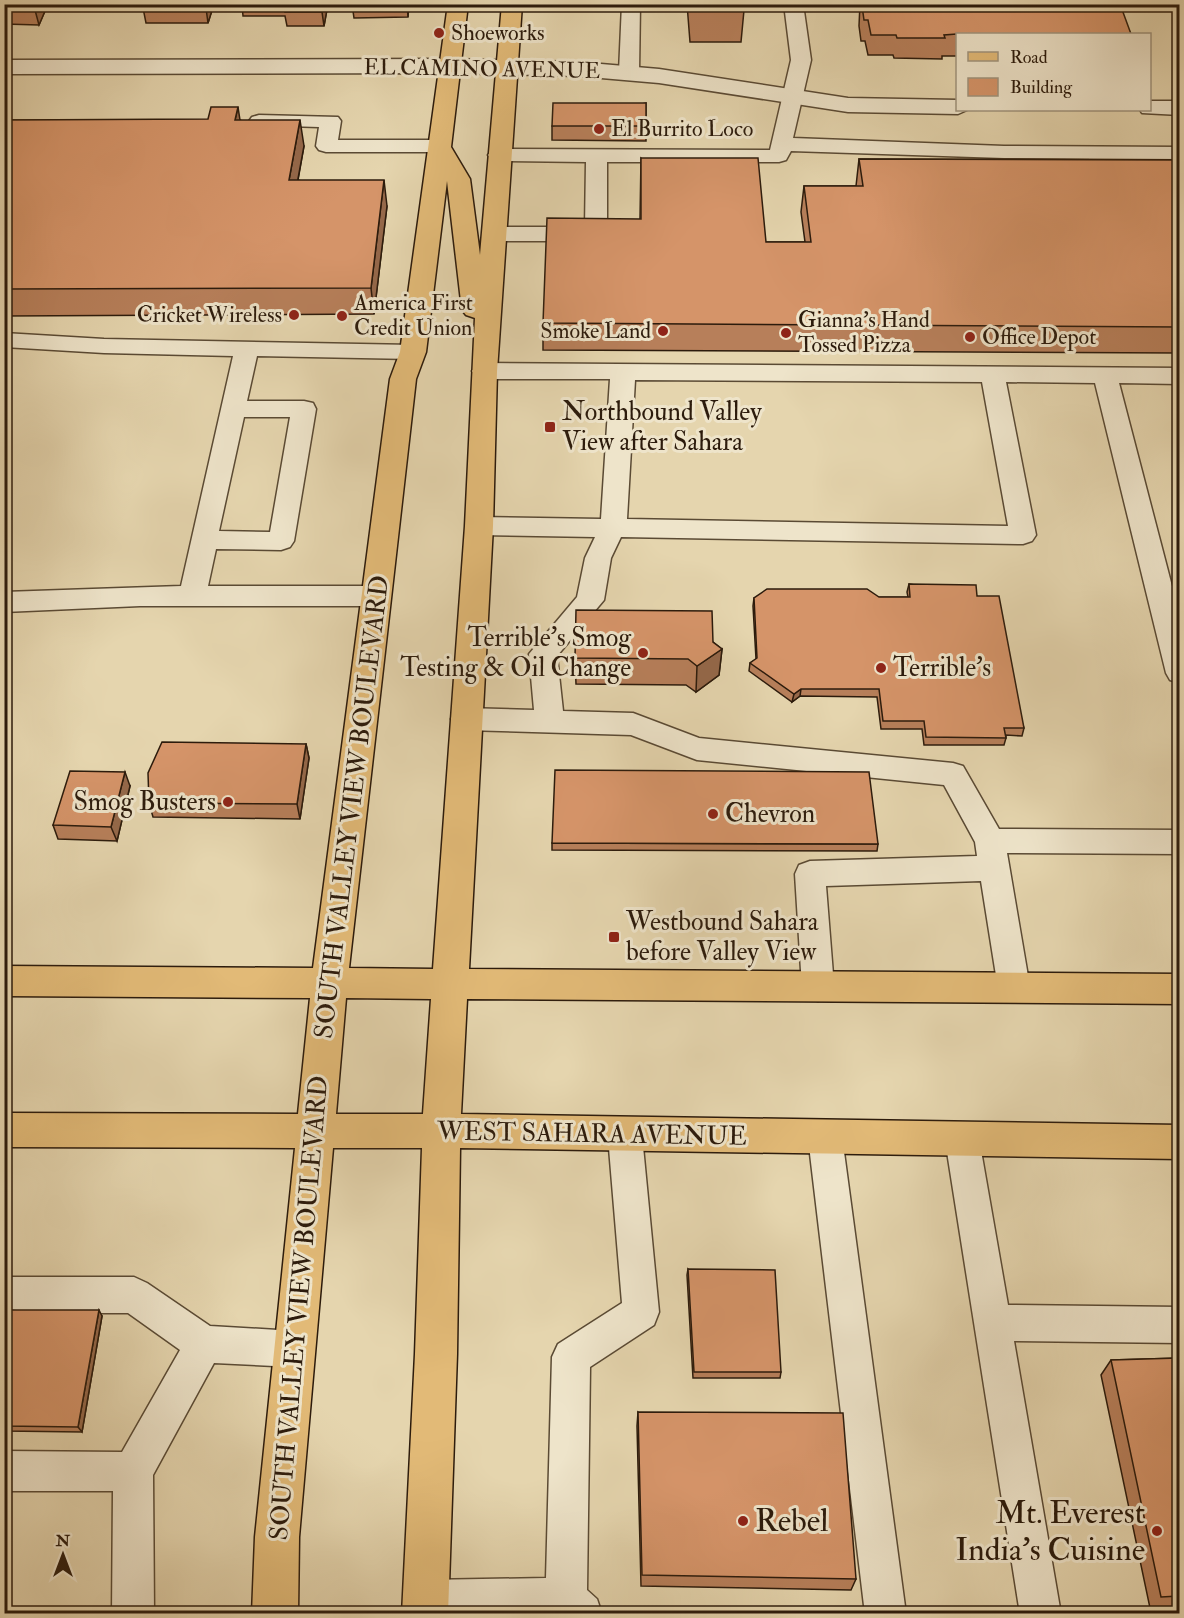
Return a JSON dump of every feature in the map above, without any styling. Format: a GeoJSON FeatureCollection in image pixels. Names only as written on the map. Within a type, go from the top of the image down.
{"type":"FeatureCollection","features":[{"type":"Feature","properties":{"kind":"main road","name":"SOUTH VALLEY VIEW BOULEVARD"},"geometry":{"type":"LineString","coordinates":[[275,1614],[277,1537],[329,984],[403,379],[413,352],[458,4]]}},
{"type":"Feature","properties":{"kind":"main road"},"geometry":{"type":"LineString","coordinates":[[425,1607],[436,1354],[441,1131],[465,719],[479,526],[484,371],[499,155],[513,4]]}},
{"type":"Feature","properties":{"kind":"main road"},"geometry":{"type":"LineString","coordinates":[[438,146],[454,166],[460,184],[460,202],[484,371]]}},
{"type":"Feature","properties":{"kind":"main road"},"geometry":{"type":"LineString","coordinates":[[4,981],[1179,989]]}},
{"type":"Feature","properties":{"kind":"main road","name":"WEST SAHARA AVENUE"},"geometry":{"type":"LineString","coordinates":[[4,1130],[441,1131],[625,1136],[1179,1142]]}},
{"type":"Feature","properties":{"kind":"street","name":"EL CAMINO AVENUE"},"geometry":{"type":"LineString","coordinates":[[4,67],[508,66],[629,72],[848,105],[956,107]]}},
{"type":"Feature","properties":{"kind":"street"},"geometry":{"type":"LineString","coordinates":[[1151,108],[1179,108]]}},
{"type":"Feature","properties":{"kind":"lane"},"geometry":{"type":"LineString","coordinates":[[629,72],[631,4]]}},
{"type":"Feature","properties":{"kind":"lane"},"geometry":{"type":"LineString","coordinates":[[499,155],[779,156],[801,60],[793,4]]}},
{"type":"Feature","properties":{"kind":"lane"},"geometry":{"type":"LineString","coordinates":[[238,121],[332,121],[326,146],[438,146]]}},
{"type":"Feature","properties":{"kind":"lane"},"geometry":{"type":"LineString","coordinates":[[782,144],[1004,152],[1179,153]]}},
{"type":"Feature","properties":{"kind":"lane"},"geometry":{"type":"LineString","coordinates":[[494,234],[596,234],[597,156]]}},
{"type":"Feature","properties":{"kind":"lane"},"geometry":{"type":"LineString","coordinates":[[4,340],[104,346],[413,352]]}},
{"type":"Feature","properties":{"kind":"lane"},"geometry":{"type":"LineString","coordinates":[[192,596],[247,348]]}},
{"type":"Feature","properties":{"kind":"lane"},"geometry":{"type":"LineString","coordinates":[[484,371],[1179,376]]}},
{"type":"Feature","properties":{"kind":"lane"},"geometry":{"type":"LineString","coordinates":[[550,722],[543,654],[590,600],[598,558],[613,528],[623,372]]}},
{"type":"Feature","properties":{"kind":"lane"},"geometry":{"type":"LineString","coordinates":[[479,526],[1023,535],[993,375]]}},
{"type":"Feature","properties":{"kind":"lane"},"geometry":{"type":"LineString","coordinates":[[1105,376],[1179,673]]}},
{"type":"Feature","properties":{"kind":"lane"},"geometry":{"type":"LineString","coordinates":[[204,540],[281,541],[304,409],[233,409]]}},
{"type":"Feature","properties":{"kind":"lane"},"geometry":{"type":"LineString","coordinates":[[4,602],[140,596],[376,596]]}},
{"type":"Feature","properties":{"kind":"lane"},"geometry":{"type":"LineString","coordinates":[[465,719],[633,724],[697,749],[953,774],[992,854],[1014,988]]}},
{"type":"Feature","properties":{"kind":"lane"},"geometry":{"type":"LineString","coordinates":[[818,987],[810,874],[992,854],[1179,842]]}},
{"type":"Feature","properties":{"kind":"lane"},"geometry":{"type":"LineString","coordinates":[[425,1607],[574,1606],[571,1357],[641,1312],[625,1136]]}},
{"type":"Feature","properties":{"kind":"lane"},"geometry":{"type":"LineString","coordinates":[[825,1137],[886,1614]]}},
{"type":"Feature","properties":{"kind":"lane"},"geometry":{"type":"LineString","coordinates":[[962,1139],[1041,1614]]}},
{"type":"Feature","properties":{"kind":"lane"},"geometry":{"type":"LineString","coordinates":[[4,1295],[134,1295],[204,1344],[294,1349]]}},
{"type":"Feature","properties":{"kind":"lane"},"geometry":{"type":"LineString","coordinates":[[993,1323],[1179,1324]]}},
{"type":"Feature","properties":{"kind":"lane"},"geometry":{"type":"LineString","coordinates":[[134,1614],[133,1472],[204,1344]]}},
{"type":"Feature","properties":{"kind":"lane"},"geometry":{"type":"LineString","coordinates":[[4,1471],[133,1472]]}},
{"type":"Feature","properties":{"kind":"building"},"geometry":{"type":"Polygon","coordinates":[[[4,4],[38,4],[35,10],[4,10],[4,4]]]}},
{"type":"Feature","properties":{"kind":"building"},"geometry":{"type":"Polygon","coordinates":[[[144,4],[207,4],[206,8],[143,8],[144,4]]]}},
{"type":"Feature","properties":{"kind":"building"},"geometry":{"type":"Polygon","coordinates":[[[286,4],[323,4],[322,12],[285,12],[286,4]]]}},
{"type":"Feature","properties":{"kind":"building"},"geometry":{"type":"Polygon","coordinates":[[[691,4],[743,4],[744,10],[692,10],[691,4]]]}},
{"type":"Feature","properties":{"kind":"building"},"geometry":{"type":"Polygon","coordinates":[[[864,4],[1120,4],[1131,33],[956,33],[944,35],[945,38],[897,38],[896,35],[871,35],[868,20],[864,20],[862,6],[865,6],[864,4]]]}},
{"type":"Feature","properties":{"kind":"building"},"geometry":{"type":"Polygon","coordinates":[[[553,103],[646,103],[646,126],[552,126],[553,103]]]}},
{"type":"Feature","properties":{"kind":"building"},"geometry":{"type":"Polygon","coordinates":[[[211,107],[238,107],[235,120],[300,120],[289,180],[384,180],[371,288],[4,289],[4,120],[208,119],[211,107]]]}},
{"type":"Feature","properties":{"kind":"building"},"geometry":{"type":"Polygon","coordinates":[[[641,158],[758,158],[766,242],[811,242],[804,186],[863,186],[859,159],[1179,160],[1179,327],[543,323],[547,218],[641,219],[641,158]]]}},
{"type":"Feature","properties":{"kind":"building","name":"Terrible's"},"geometry":{"type":"Polygon","coordinates":[[[909,584],[976,585],[977,596],[999,596],[1024,728],[1004,728],[1006,738],[926,737],[924,721],[883,721],[879,689],[801,689],[794,694],[750,663],[757,658],[754,598],[767,589],[867,589],[879,597],[910,597],[909,584]]]}},
{"type":"Feature","properties":{"kind":"building"},"geometry":{"type":"Polygon","coordinates":[[[576,610],[712,611],[713,642],[722,649],[697,666],[688,659],[575,658],[576,610]]]}},
{"type":"Feature","properties":{"kind":"building","name":"Smog Busters"},"geometry":{"type":"Polygon","coordinates":[[[162,742],[306,744],[297,804],[149,803],[148,773],[162,742]]]}},
{"type":"Feature","properties":{"kind":"building"},"geometry":{"type":"Polygon","coordinates":[[[555,770],[869,772],[878,844],[552,843],[555,770]]]}},
{"type":"Feature","properties":{"kind":"building"},"geometry":{"type":"Polygon","coordinates":[[[70,771],[125,772],[111,827],[53,825],[70,771]]]}},
{"type":"Feature","properties":{"kind":"building"},"geometry":{"type":"Polygon","coordinates":[[[688,1269],[775,1270],[781,1372],[694,1372],[688,1269]]]}},
{"type":"Feature","properties":{"kind":"building"},"geometry":{"type":"Polygon","coordinates":[[[4,1310],[99,1310],[78,1427],[4,1426],[4,1310]]]}},
{"type":"Feature","properties":{"kind":"building","name":"Mt. Everest India's Cuisine"},"geometry":{"type":"Polygon","coordinates":[[[1179,1358],[1179,1596],[1161,1597],[1111,1360],[1179,1358]]]}},
{"type":"Feature","properties":{"kind":"building","name":"Rebel"},"geometry":{"type":"Polygon","coordinates":[[[638,1412],[843,1413],[856,1579],[642,1575],[638,1412]]]}},
{"type":"Feature","properties":{"kind":"place","name":"Shoeworks"},"geometry":{"type":"Point","coordinates":[439,33]}},
{"type":"Feature","properties":{"kind":"place","name":"El Burrito Loco"},"geometry":{"type":"Point","coordinates":[599,129]}},
{"type":"Feature","properties":{"kind":"place","name":"Cricket Wireless"},"geometry":{"type":"Point","coordinates":[294,315]}},
{"type":"Feature","properties":{"kind":"place","name":"America First Credit Union"},"geometry":{"type":"Point","coordinates":[342,316]}},
{"type":"Feature","properties":{"kind":"place","name":"Smoke Land"},"geometry":{"type":"Point","coordinates":[663,331]}},
{"type":"Feature","properties":{"kind":"place","name":"Gianna's Hand Tossed Pizza"},"geometry":{"type":"Point","coordinates":[786,333]}},
{"type":"Feature","properties":{"kind":"place","name":"Office Depot"},"geometry":{"type":"Point","coordinates":[970,337]}},
{"type":"Feature","properties":{"kind":"place","name":"Northbound Valley View after Sahara"},"geometry":{"type":"Point","coordinates":[550,427]}},
{"type":"Feature","properties":{"kind":"place","name":"Terrible's Smog Testing & Oil Change"},"geometry":{"type":"Point","coordinates":[643,653]}},
{"type":"Feature","properties":{"kind":"place","name":"Terrible's"},"geometry":{"type":"Point","coordinates":[881,668]}},
{"type":"Feature","properties":{"kind":"place","name":"Smog Busters"},"geometry":{"type":"Point","coordinates":[228,802]}},
{"type":"Feature","properties":{"kind":"place","name":"Chevron"},"geometry":{"type":"Point","coordinates":[713,814]}},
{"type":"Feature","properties":{"kind":"place","name":"Westbound Sahara before Valley View"},"geometry":{"type":"Point","coordinates":[614,937]}},
{"type":"Feature","properties":{"kind":"place","name":"Rebel"},"geometry":{"type":"Point","coordinates":[743,1521]}},
{"type":"Feature","properties":{"kind":"place","name":"Mt. Everest India's Cuisine"},"geometry":{"type":"Point","coordinates":[1157,1531]}}]}
